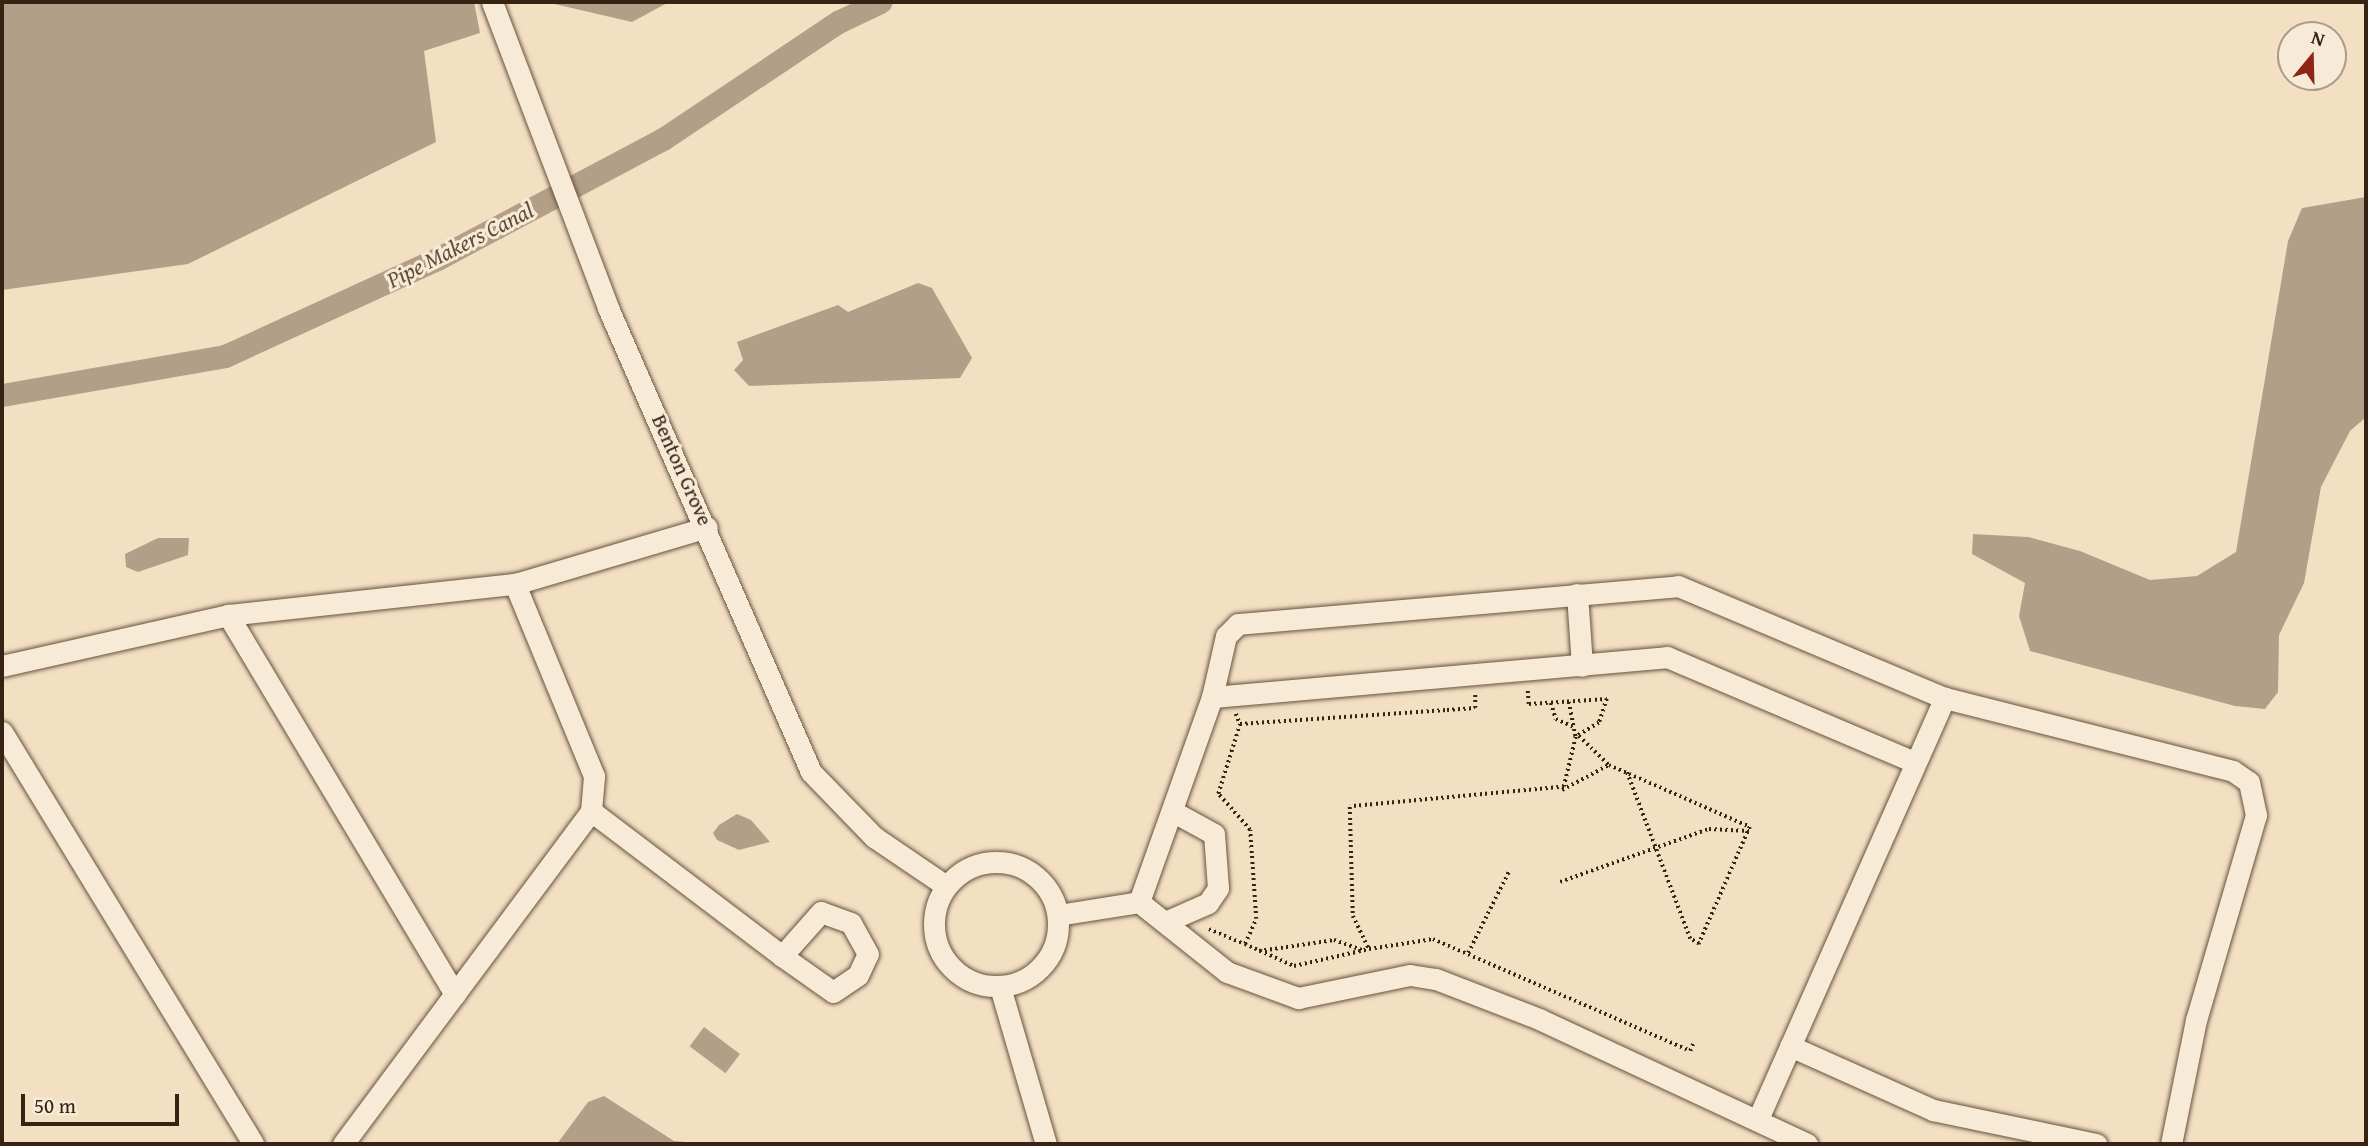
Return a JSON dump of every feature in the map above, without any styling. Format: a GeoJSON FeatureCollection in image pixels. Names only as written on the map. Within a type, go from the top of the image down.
{"type":"FeatureCollection","features":[{"type":"Feature","properties":{"kind":"street","name":"Benton Grove"},"geometry":{"type":"LineString","coordinates":[[492,2],[498,31],[585,251],[811,772],[874,837],[946,886]]}},
{"type":"Feature","properties":{"kind":"street"},"geometry":{"type":"LineString","coordinates":[[2,666],[228,615],[515,584],[707,527]]}},
{"type":"Feature","properties":{"kind":"street"},"geometry":{"type":"LineString","coordinates":[[343,1144],[591,811],[594,776],[515,584]]}},
{"type":"Feature","properties":{"kind":"street"},"geometry":{"type":"LineString","coordinates":[[1139,902],[1172,811],[1219,696],[1226,636],[1238,624],[1678,586],[1945,698],[2234,771],[2249,782],[2256,815],[2196,1020],[2171,1144]]}},
{"type":"Feature","properties":{"kind":"street"},"geometry":{"type":"LineString","coordinates":[[1577,594],[1582,666]]}},
{"type":"Feature","properties":{"kind":"street"},"geometry":{"type":"LineString","coordinates":[[228,615],[455,994]]}},
{"type":"Feature","properties":{"kind":"street"},"geometry":{"type":"LineString","coordinates":[[1219,696],[1667,657],[1914,762]]}},
{"type":"Feature","properties":{"kind":"street"},"geometry":{"type":"LineString","coordinates":[[1758,1119],[1914,762],[1945,698]]}},
{"type":"Feature","properties":{"kind":"street"},"geometry":{"type":"LineString","coordinates":[[2,732],[253,1144]]}},
{"type":"Feature","properties":{"kind":"street"},"geometry":{"type":"LineString","coordinates":[[591,811],[782,956]]}},
{"type":"Feature","properties":{"kind":"street"},"geometry":{"type":"LineString","coordinates":[[1165,922],[1208,903],[1218,888],[1214,834],[1197,819],[1172,811]]}},
{"type":"Feature","properties":{"kind":"street"},"geometry":{"type":"LineString","coordinates":[[981,864],[1021,867],[1051,895],[1058,915],[1058,936],[1038,971],[1000,987],[961,977],[946,962],[933,924],[946,886],[981,864]]}},
{"type":"Feature","properties":{"kind":"street"},"geometry":{"type":"LineString","coordinates":[[1058,915],[1139,902],[1227,972],[1298,998],[1410,975],[1436,979],[1758,1119],[1807,1144]]}},
{"type":"Feature","properties":{"kind":"street"},"geometry":{"type":"LineString","coordinates":[[1000,987],[1046,1144]]}},
{"type":"Feature","properties":{"kind":"street"},"geometry":{"type":"LineString","coordinates":[[1790,1046],[1933,1110],[2096,1144]]}},
{"type":"Feature","properties":{"kind":"path"},"geometry":{"type":"LineString","coordinates":[[1527,671],[1529,704],[1608,699],[1599,723],[1578,737],[1560,790]]}},
{"type":"Feature","properties":{"kind":"path"},"geometry":{"type":"LineString","coordinates":[[1219,696],[1240,724],[1475,708],[1475,675]]}},
{"type":"Feature","properties":{"kind":"path"},"geometry":{"type":"LineString","coordinates":[[1569,702],[1578,737],[1609,765],[1749,831]]}},
{"type":"Feature","properties":{"kind":"path"},"geometry":{"type":"LineString","coordinates":[[1551,703],[1556,719],[1574,727]]}},
{"type":"Feature","properties":{"kind":"path"},"geometry":{"type":"LineString","coordinates":[[1368,948],[1353,916],[1350,807],[1560,790],[1609,765]]}},
{"type":"Feature","properties":{"kind":"path"},"geometry":{"type":"LineString","coordinates":[[1627,773],[1690,939],[1699,944],[1749,831]]}},
{"type":"Feature","properties":{"kind":"path"},"geometry":{"type":"LineString","coordinates":[[1560,882],[1656,851],[1709,829],[1749,831]]}},
{"type":"Feature","properties":{"kind":"path"},"geometry":{"type":"LineString","coordinates":[[1468,953],[1509,872]]}},
{"type":"Feature","properties":{"kind":"path"},"geometry":{"type":"LineString","coordinates":[[1245,944],[1301,966],[1420,937],[1468,953],[1690,1051],[1693,1044]]}},
{"type":"Feature","properties":{"kind":"path"},"geometry":{"type":"LineString","coordinates":[[1259,951],[1334,940],[1363,950]]}},
{"type":"Feature","properties":{"kind":"shaded area"},"geometry":{"type":"Polygon","coordinates":[[[2,2],[474,2],[480,33],[424,51],[436,142],[188,264],[2,290],[2,2]]]}},
{"type":"Feature","properties":{"kind":"shaded area"},"geometry":{"type":"Polygon","coordinates":[[[546,2],[669,2],[632,22],[546,2]]]}},
{"type":"Feature","properties":{"kind":"shaded area"},"geometry":{"type":"Polygon","coordinates":[[[2366,197],[2366,417],[2350,431],[2321,487],[2304,583],[2279,635],[2278,692],[2265,709],[2235,706],[2030,651],[2019,616],[2025,583],[1972,554],[1973,534],[2028,537],[2080,551],[2150,580],[2197,576],[2236,552],[2288,241],[2302,208],[2366,197]]]}},
{"type":"Feature","properties":{"kind":"shaded area"},"geometry":{"type":"Polygon","coordinates":[[[918,283],[932,288],[972,358],[960,378],[749,386],[734,370],[743,360],[737,342],[838,305],[848,312],[918,283]]]}},
{"type":"Feature","properties":{"kind":"shaded area"},"geometry":{"type":"Polygon","coordinates":[[[158,538],[189,538],[188,555],[138,572],[126,567],[125,554],[158,538]]]}},
{"type":"Feature","properties":{"kind":"shaded area"},"geometry":{"type":"Polygon","coordinates":[[[737,814],[751,820],[770,842],[739,850],[717,840],[713,833],[719,825],[737,814]]]}},
{"type":"Feature","properties":{"kind":"shaded area"},"geometry":{"type":"Polygon","coordinates":[[[704,1027],[740,1054],[725,1073],[690,1046],[704,1027]]]}},
{"type":"Feature","properties":{"kind":"shaded area"},"geometry":{"type":"Polygon","coordinates":[[[604,1096],[674,1141],[711,1144],[557,1144],[588,1102],[604,1096]]]}},
{"type":"Feature","properties":{"kind":"waterway","name":"Pipe Makers Canal"},"geometry":{"type":"LineString","coordinates":[[2,395],[225,356],[437,259],[663,139],[838,22],[880,2]]}}]}
